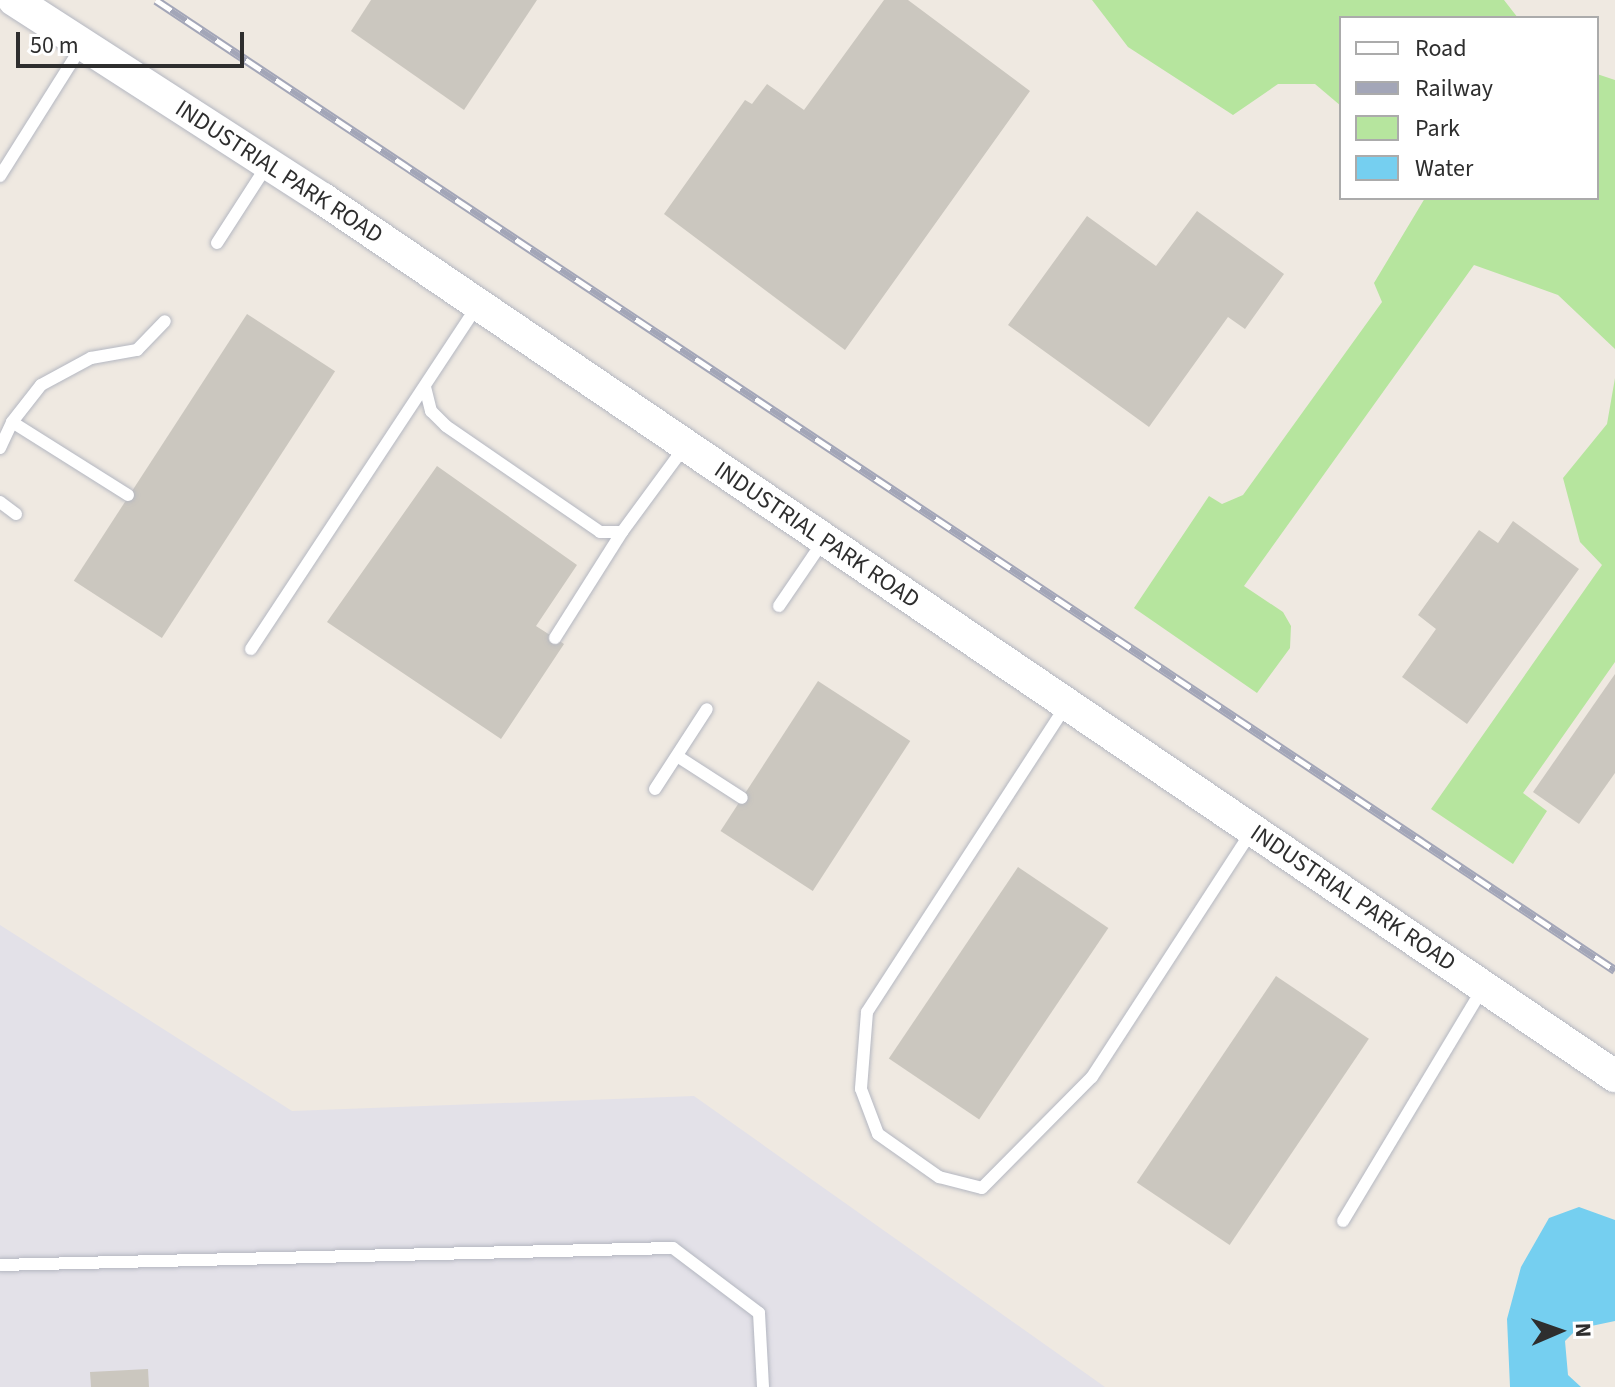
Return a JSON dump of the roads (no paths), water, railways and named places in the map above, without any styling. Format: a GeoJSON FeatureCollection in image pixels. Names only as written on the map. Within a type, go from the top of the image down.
{"type":"FeatureCollection","features":[{"type":"Feature","properties":{"kind":"street","name":"INDUSTRIAL PARK ROAD"},"geometry":{"type":"LineString","coordinates":[[14,0],[268,164],[478,305],[1615,1076]]}},
{"type":"Feature","properties":{"kind":"lane"},"geometry":{"type":"LineString","coordinates":[[0,176],[83,44]]}},
{"type":"Feature","properties":{"kind":"lane"},"geometry":{"type":"LineString","coordinates":[[217,243],[268,164]]}},
{"type":"Feature","properties":{"kind":"lane"},"geometry":{"type":"LineString","coordinates":[[251,649],[478,305]]}},
{"type":"Feature","properties":{"kind":"lane"},"geometry":{"type":"LineString","coordinates":[[0,448],[12,422],[41,385],[91,358],[137,350],[165,321]]}},
{"type":"Feature","properties":{"kind":"lane"},"geometry":{"type":"LineString","coordinates":[[425,387],[431,411],[446,426],[574,518],[600,532],[622,532]]}},
{"type":"Feature","properties":{"kind":"lane"},"geometry":{"type":"LineString","coordinates":[[12,422],[128,495]]}},
{"type":"Feature","properties":{"kind":"lane"},"geometry":{"type":"LineString","coordinates":[[555,638],[622,532],[686,445]]}},
{"type":"Feature","properties":{"kind":"lane"},"geometry":{"type":"LineString","coordinates":[[0,502],[16,514]]}},
{"type":"Feature","properties":{"kind":"lane"},"geometry":{"type":"LineString","coordinates":[[779,606],[824,540]]}},
{"type":"Feature","properties":{"kind":"lane"},"geometry":{"type":"LineString","coordinates":[[1067,704],[867,1012],[861,1089],[878,1134],[939,1177],[982,1188],[1092,1077],[1253,830]]}},
{"type":"Feature","properties":{"kind":"lane"},"geometry":{"type":"LineString","coordinates":[[655,789],[707,709]]}},
{"type":"Feature","properties":{"kind":"lane"},"geometry":{"type":"LineString","coordinates":[[677,756],[742,798]]}},
{"type":"Feature","properties":{"kind":"lane"},"geometry":{"type":"LineString","coordinates":[[1343,1221],[1484,987]]}},
{"type":"Feature","properties":{"kind":"lane"},"geometry":{"type":"LineString","coordinates":[[0,1265],[673,1248],[759,1313],[763,1387]]}},
{"type":"Feature","properties":{"kind":"water"},"geometry":{"type":"Polygon","coordinates":[[[1579,1207],[1615,1220],[1615,1321],[1577,1329],[1565,1341],[1568,1375],[1581,1387],[1510,1387],[1507,1319],[1521,1267],[1549,1218],[1579,1207]]]}},
{"type":"Feature","properties":{"kind":"railway"},"geometry":{"type":"LineString","coordinates":[[156,0],[1615,970]]}}]}
